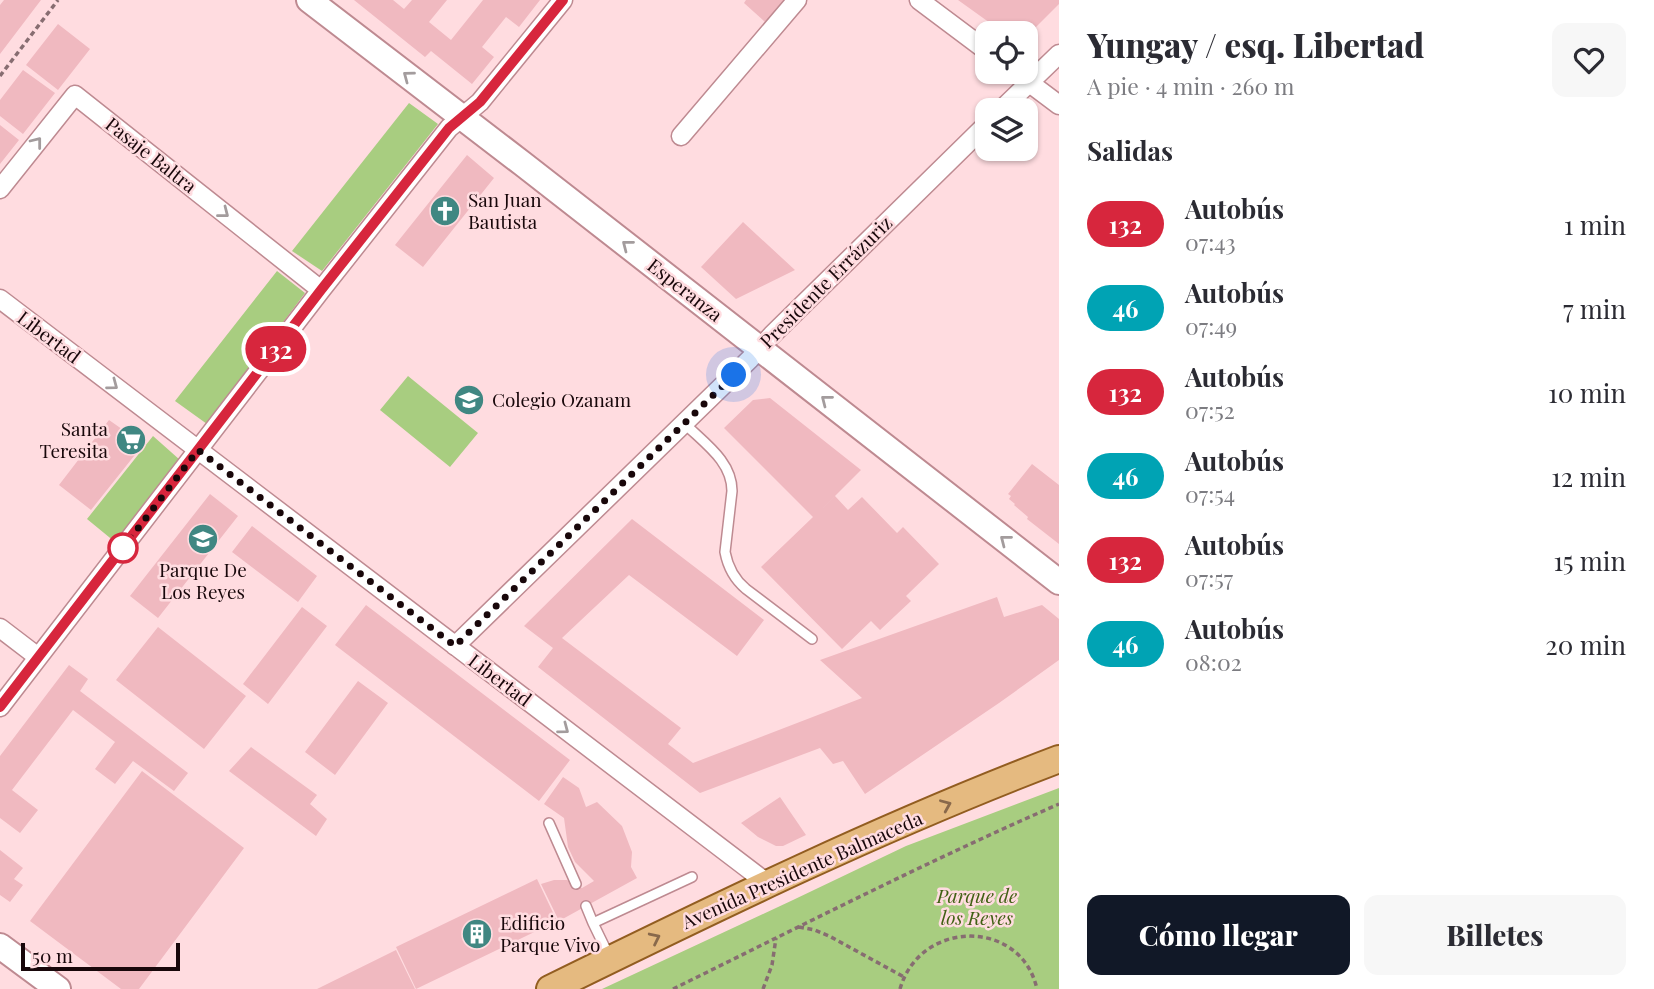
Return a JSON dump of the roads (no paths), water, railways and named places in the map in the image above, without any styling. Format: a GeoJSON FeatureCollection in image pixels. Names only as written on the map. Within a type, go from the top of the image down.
{"type":"FeatureCollection","features":[{"type":"Feature","properties":{"kind":"main road","name":"Esperanza"},"geometry":{"type":"LineString","coordinates":[[309,0],[1059,582]]}},
{"type":"Feature","properties":{"kind":"main road","name":"Avenida Presidente Balmaceda"},"geometry":{"type":"LineString","coordinates":[[550,989],[767,883],[1059,759]]}},
{"type":"Feature","properties":{"kind":"main road"},"geometry":{"type":"LineString","coordinates":[[0,946],[58,989]]}},
{"type":"Feature","properties":{"kind":"street"},"geometry":{"type":"LineString","coordinates":[[0,707],[449,128],[480,102],[563,0]]}},
{"type":"Feature","properties":{"kind":"street"},"geometry":{"type":"LineString","coordinates":[[681,136],[797,0]]}},
{"type":"Feature","properties":{"kind":"street"},"geometry":{"type":"LineString","coordinates":[[919,0],[975,42]]}},
{"type":"Feature","properties":{"kind":"street"},"geometry":{"type":"LineString","coordinates":[[1038,67],[1059,54]]}},
{"type":"Feature","properties":{"kind":"street"},"geometry":{"type":"LineString","coordinates":[[1031,84],[1059,106]]}},
{"type":"Feature","properties":{"kind":"street","name":"Pasaje Baltra"},"geometry":{"type":"LineString","coordinates":[[0,189],[75,95],[321,290]]}},
{"type":"Feature","properties":{"kind":"street","name":"Presidente Errázuriz"},"geometry":{"type":"LineString","coordinates":[[455,646],[975,136]]}},
{"type":"Feature","properties":{"kind":"street","name":"Libertad"},"geometry":{"type":"LineString","coordinates":[[0,299],[767,883]]}},
{"type":"Feature","properties":{"kind":"street"},"geometry":{"type":"LineString","coordinates":[[0,628],[38,657]]}},
{"type":"Feature","properties":{"kind":"lane"},"geometry":{"type":"LineString","coordinates":[[684,423],[723,461],[732,481],[725,552],[731,573],[746,589],[812,639]]}},
{"type":"Feature","properties":{"kind":"lane"},"geometry":{"type":"LineString","coordinates":[[549,823],[576,884]]}},
{"type":"Feature","properties":{"kind":"lane"},"geometry":{"type":"LineString","coordinates":[[593,923],[692,877]]}},
{"type":"Feature","properties":{"kind":"lane"},"geometry":{"type":"LineString","coordinates":[[586,906],[610,959]]}},
{"type":"Feature","properties":{"kind":"place","name":"San Juan Bautista"},"geometry":{"type":"Point","coordinates":[445,211]}},
{"type":"Feature","properties":{"kind":"place","name":"Colegio Ozanam"},"geometry":{"type":"Point","coordinates":[469,400]}},
{"type":"Feature","properties":{"kind":"place","name":"Santa Teresita"},"geometry":{"type":"Point","coordinates":[131,440]}},
{"type":"Feature","properties":{"kind":"place","name":"Parque De Los Reyes"},"geometry":{"type":"Point","coordinates":[203,539]}},
{"type":"Feature","properties":{"kind":"place","name":"Edificio Parque Vivo"},"geometry":{"type":"Point","coordinates":[477,934]}},
{"type":"Feature","properties":{"kind":"park label","name":"Parque de los Reyes"},"geometry":{"type":"Point","coordinates":[977,907]}}]}
